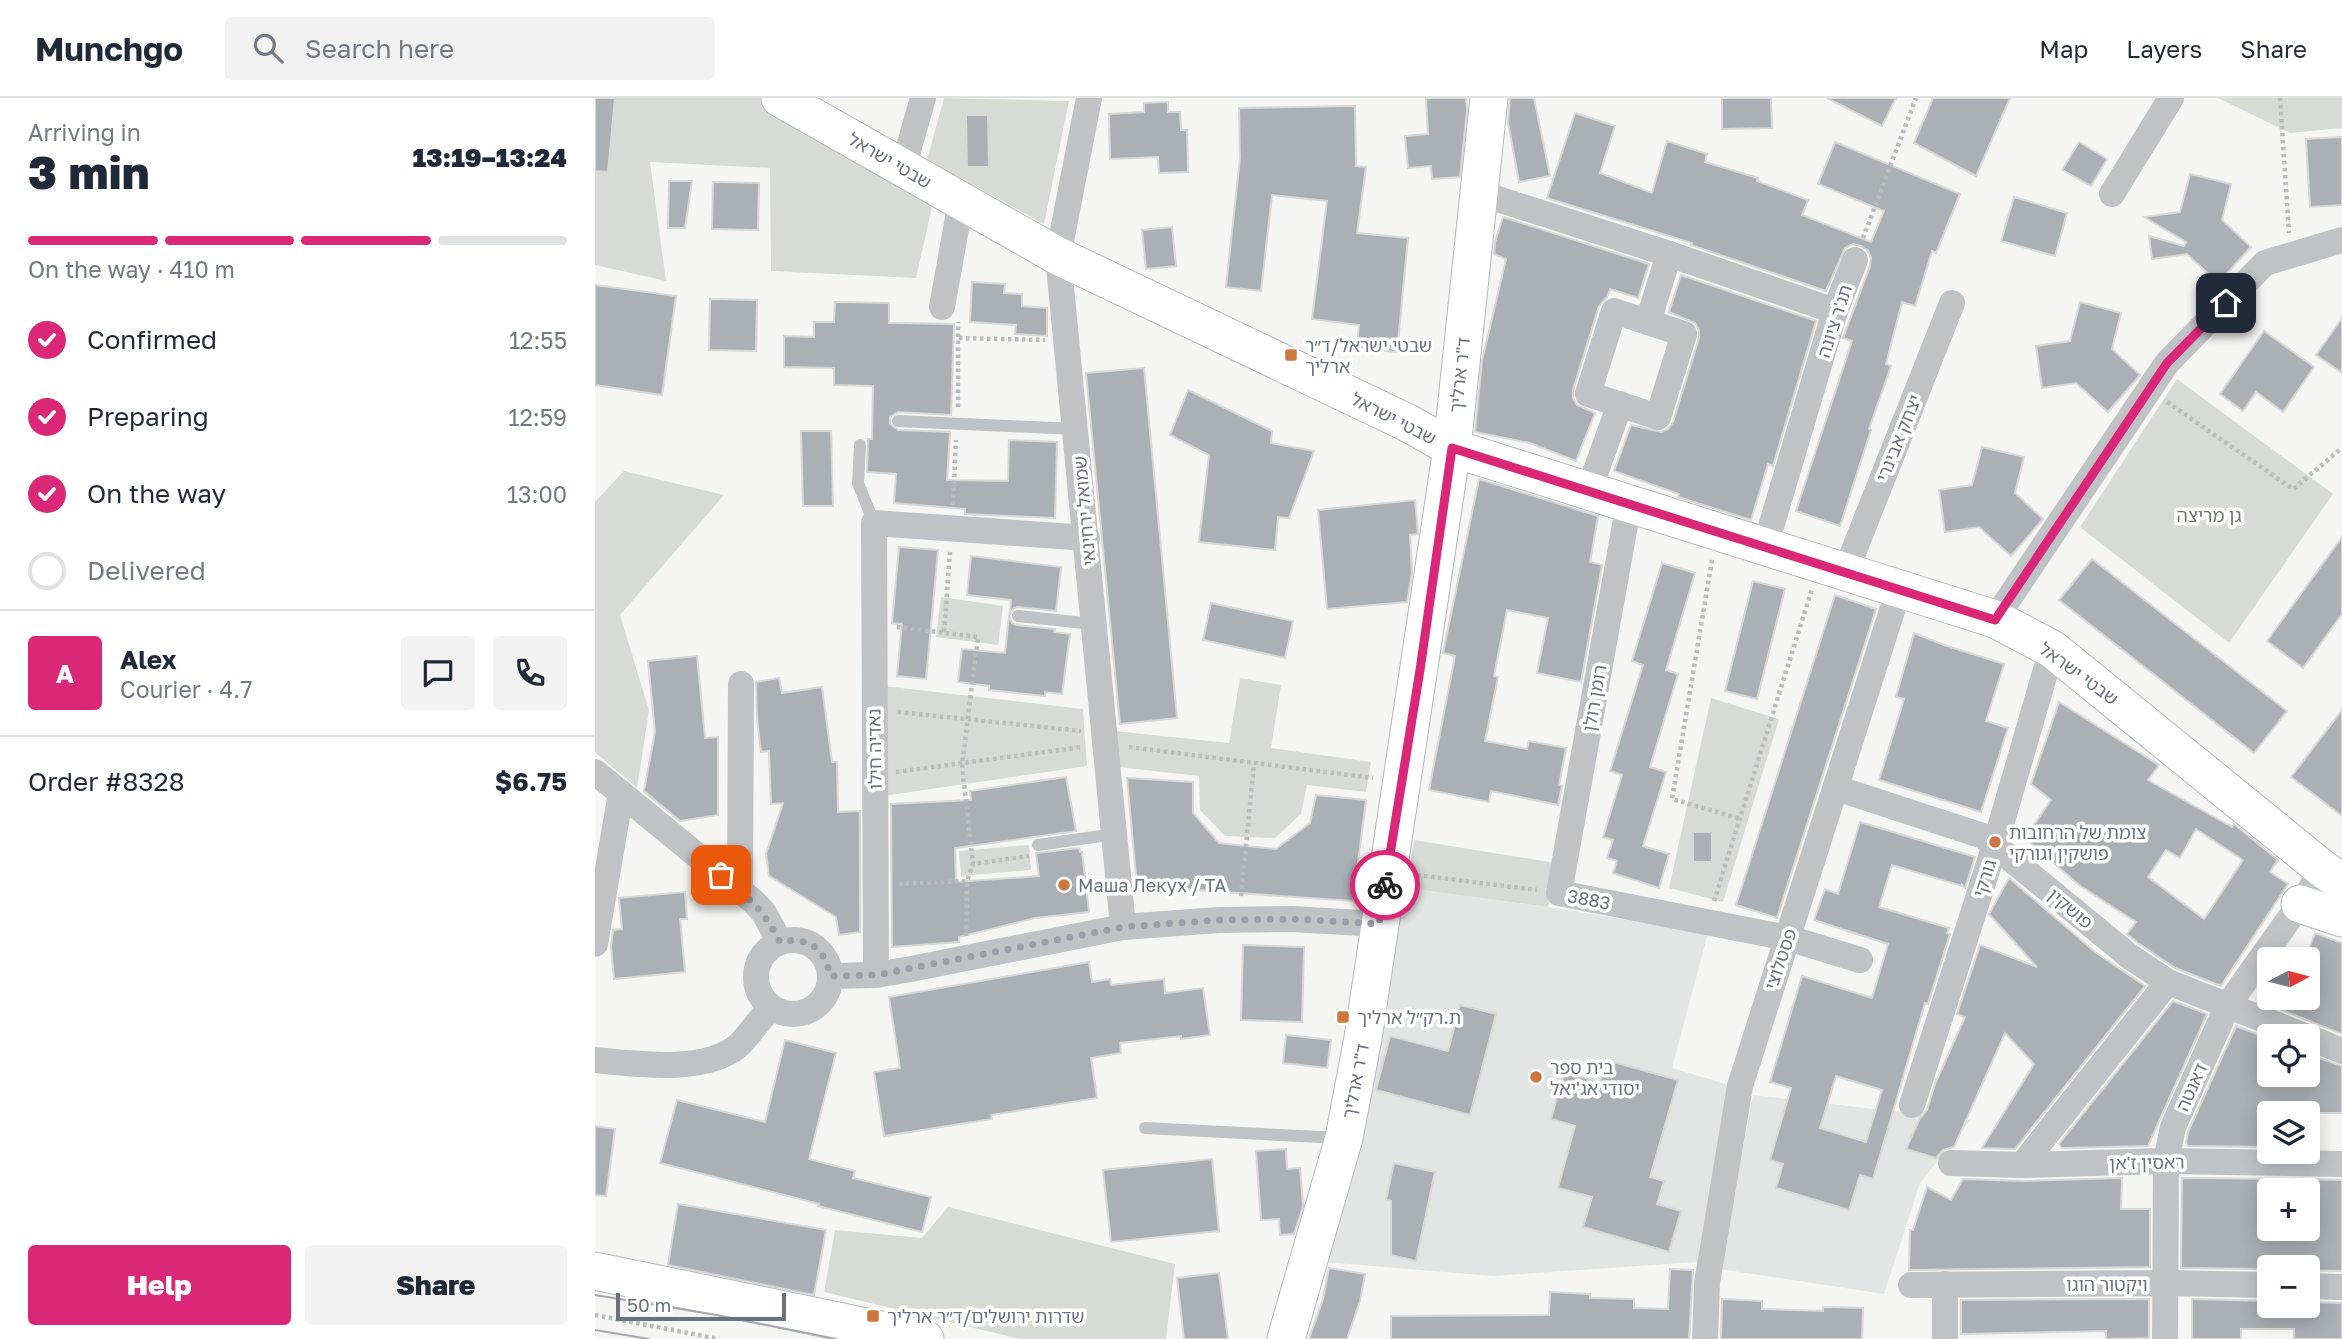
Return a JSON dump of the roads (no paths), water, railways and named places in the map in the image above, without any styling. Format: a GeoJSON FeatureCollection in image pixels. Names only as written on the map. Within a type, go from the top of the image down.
{"type":"FeatureCollection","features":[{"type":"Feature","properties":{"kind":"street","name":"שבטי ישראל"},"geometry":{"type":"LineString","coordinates":[[780,98],[1058,256],[1408,423],[1452,448],[1995,620],[2052,649],[2333,876]]}},
{"type":"Feature","properties":{"kind":"street"},"geometry":{"type":"LineString","coordinates":[[903,168],[923,98]]}},
{"type":"Feature","properties":{"kind":"street","name":"שמואל ירחינאי"},"geometry":{"type":"LineString","coordinates":[[1089,98],[1058,256],[1123,927]]}},
{"type":"Feature","properties":{"kind":"street","name":"ד\"ר ארליך"},"geometry":{"type":"LineString","coordinates":[[1286,1339],[1344,1138],[1363,1038],[1452,448],[1489,98]]}},
{"type":"Feature","properties":{"kind":"street"},"geometry":{"type":"LineString","coordinates":[[2112,194],[2171,98]]}},
{"type":"Feature","properties":{"kind":"street"},"geometry":{"type":"LineString","coordinates":[[1479,193],[1835,311]]}},
{"type":"Feature","properties":{"kind":"street"},"geometry":{"type":"LineString","coordinates":[[942,307],[961,201]]}},
{"type":"Feature","properties":{"kind":"street"},"geometry":{"type":"LineString","coordinates":[[1995,620],[2167,363],[2265,263],[2342,240]]}},
{"type":"Feature","properties":{"kind":"street"},"geometry":{"type":"LineString","coordinates":[[1648,322],[1669,254]]}},
{"type":"Feature","properties":{"kind":"street","name":"תג'ר ציונה"},"geometry":{"type":"LineString","coordinates":[[1765,547],[1835,311],[1855,260]]}},
{"type":"Feature","properties":{"kind":"street","name":"יצחק אבינרי"},"geometry":{"type":"LineString","coordinates":[[1832,569],[1952,303]]}},
{"type":"Feature","properties":{"kind":"street"},"geometry":{"type":"LineString","coordinates":[[1614,311],[1684,334],[1658,416],[1620,404],[1588,394],[1614,311]]}},
{"type":"Feature","properties":{"kind":"street"},"geometry":{"type":"LineString","coordinates":[[1408,423],[1435,416],[1450,407],[1457,395]]}},
{"type":"Feature","properties":{"kind":"street"},"geometry":{"type":"LineString","coordinates":[[1589,491],[1620,404]]}},
{"type":"Feature","properties":{"kind":"street","name":"רומן רולן"},"geometry":{"type":"LineString","coordinates":[[1559,893],[1629,503]]}},
{"type":"Feature","properties":{"kind":"street"},"geometry":{"type":"LineString","coordinates":[[874,523],[1087,538]]}},
{"type":"Feature","properties":{"kind":"street","name":"נאדיה חילו"},"geometry":{"type":"LineString","coordinates":[[874,523],[876,975]]}},
{"type":"Feature","properties":{"kind":"street","name":"פסטלוצי"},"geometry":{"type":"LineString","coordinates":[[1705,1339],[1707,1283],[1740,1086],[1899,589]]}},
{"type":"Feature","properties":{"kind":"street","name":"גורקי"},"geometry":{"type":"LineString","coordinates":[[1912,1105],[1995,845],[2052,649]]}},
{"type":"Feature","properties":{"kind":"street"},"geometry":{"type":"LineString","coordinates":[[740,891],[741,684]]}},
{"type":"Feature","properties":{"kind":"street"},"geometry":{"type":"LineString","coordinates":[[595,772],[764,913],[780,942]]}},
{"type":"Feature","properties":{"kind":"street","name":"פושקין"},"geometry":{"type":"LineString","coordinates":[[1836,788],[1983,835],[2129,956],[2168,982],[2275,1024]]}},
{"type":"Feature","properties":{"kind":"street"},"geometry":{"type":"LineString","coordinates":[[595,944],[621,793]]}},
{"type":"Feature","properties":{"kind":"street","name":"דאנטה"},"geometry":{"type":"LineString","coordinates":[[2165,1339],[2166,1161],[2173,1127],[2228,1005],[2300,904],[2333,876]]}},
{"type":"Feature","properties":{"kind":"street","name":"3883"},"geometry":{"type":"LineString","coordinates":[[1559,893],[1788,938],[1860,960]]}},
{"type":"Feature","properties":{"kind":"street"},"geometry":{"type":"LineString","coordinates":[[2300,904],[2342,918]]}},
{"type":"Feature","properties":{"kind":"street"},"geometry":{"type":"LineString","coordinates":[[830,976],[876,975],[1123,927],[1219,920],[1293,919],[1379,924]]}},
{"type":"Feature","properties":{"kind":"street"},"geometry":{"type":"LineString","coordinates":[[803,941],[822,954],[830,976],[823,999],[804,1012],[793,1014],[771,1007],[758,989],[757,966],[762,956],[780,942],[803,941]]}},
{"type":"Feature","properties":{"kind":"street"},"geometry":{"type":"LineString","coordinates":[[2022,1165],[2168,982]]}},
{"type":"Feature","properties":{"kind":"street"},"geometry":{"type":"LineString","coordinates":[[595,1060],[701,1063],[738,1045],[771,1007]]}},
{"type":"Feature","properties":{"kind":"street","name":"פושקין"},"geometry":{"type":"LineString","coordinates":[[2320,1042],[2342,1051]]}},
{"type":"Feature","properties":{"kind":"street","name":"ראסין ז'אן"},"geometry":{"type":"LineString","coordinates":[[1951,1163],[2022,1165],[2166,1161],[2342,1164]]}},
{"type":"Feature","properties":{"kind":"street","name":"ד\"ר ארליך"},"geometry":{"type":"LineString","coordinates":[[1270,1339],[1305,1270]]}},
{"type":"Feature","properties":{"kind":"street"},"geometry":{"type":"LineString","coordinates":[[595,1271],[925,1339]]}},
{"type":"Feature","properties":{"kind":"street"},"geometry":{"type":"LineString","coordinates":[[1945,1284],[1945,1339]]}},
{"type":"Feature","properties":{"kind":"street","name":"ויקטור הוגו"},"geometry":{"type":"LineString","coordinates":[[1911,1285],[2257,1285]]}},
{"type":"Feature","properties":{"kind":"street"},"geometry":{"type":"LineString","coordinates":[[2320,1286],[2342,1287]]}},
{"type":"Feature","properties":{"kind":"lane"},"geometry":{"type":"LineString","coordinates":[[898,421],[1076,429]]}},
{"type":"Feature","properties":{"kind":"lane"},"geometry":{"type":"LineString","coordinates":[[860,445],[858,482],[874,523]]}},
{"type":"Feature","properties":{"kind":"lane"},"geometry":{"type":"LineString","coordinates":[[1019,616],[1094,624]]}},
{"type":"Feature","properties":{"kind":"lane"},"geometry":{"type":"LineString","coordinates":[[1038,850],[1115,834]]}},
{"type":"Feature","properties":{"kind":"lane"},"geometry":{"type":"LineString","coordinates":[[1145,1128],[1344,1138]]}},
{"type":"Feature","properties":{"kind":"tram line"},"geometry":{"type":"LineString","coordinates":[[595,1295],[717,1315],[836,1339]]}},
{"type":"Feature","properties":{"kind":"tram line"},"geometry":{"type":"LineString","coordinates":[[595,1330],[649,1339]]}},
{"type":"Feature","properties":{"kind":"place","name":"שבטי ישראל/ד״ר ארליך"},"geometry":{"type":"Point","coordinates":[1291,355]}},
{"type":"Feature","properties":{"kind":"place","name":"צומת של הרחובות פושקין וגורקי"},"geometry":{"type":"Point","coordinates":[1995,842]}},
{"type":"Feature","properties":{"kind":"place","name":"Маша Лекух / ТА"},"geometry":{"type":"Point","coordinates":[1064,885]}},
{"type":"Feature","properties":{"kind":"place","name":"ת.רק״ל ארליך"},"geometry":{"type":"Point","coordinates":[1343,1017]}},
{"type":"Feature","properties":{"kind":"place","name":"בית ספר יסודי אג'יאל"},"geometry":{"type":"Point","coordinates":[1536,1077]}},
{"type":"Feature","properties":{"kind":"place","name":"שדרות ירושלים/ד״ר ארליך"},"geometry":{"type":"Point","coordinates":[873,1316]}},
{"type":"Feature","properties":{"kind":"park label","name":"גן מריצה"},"geometry":{"type":"Point","coordinates":[2209,515]}}]}
